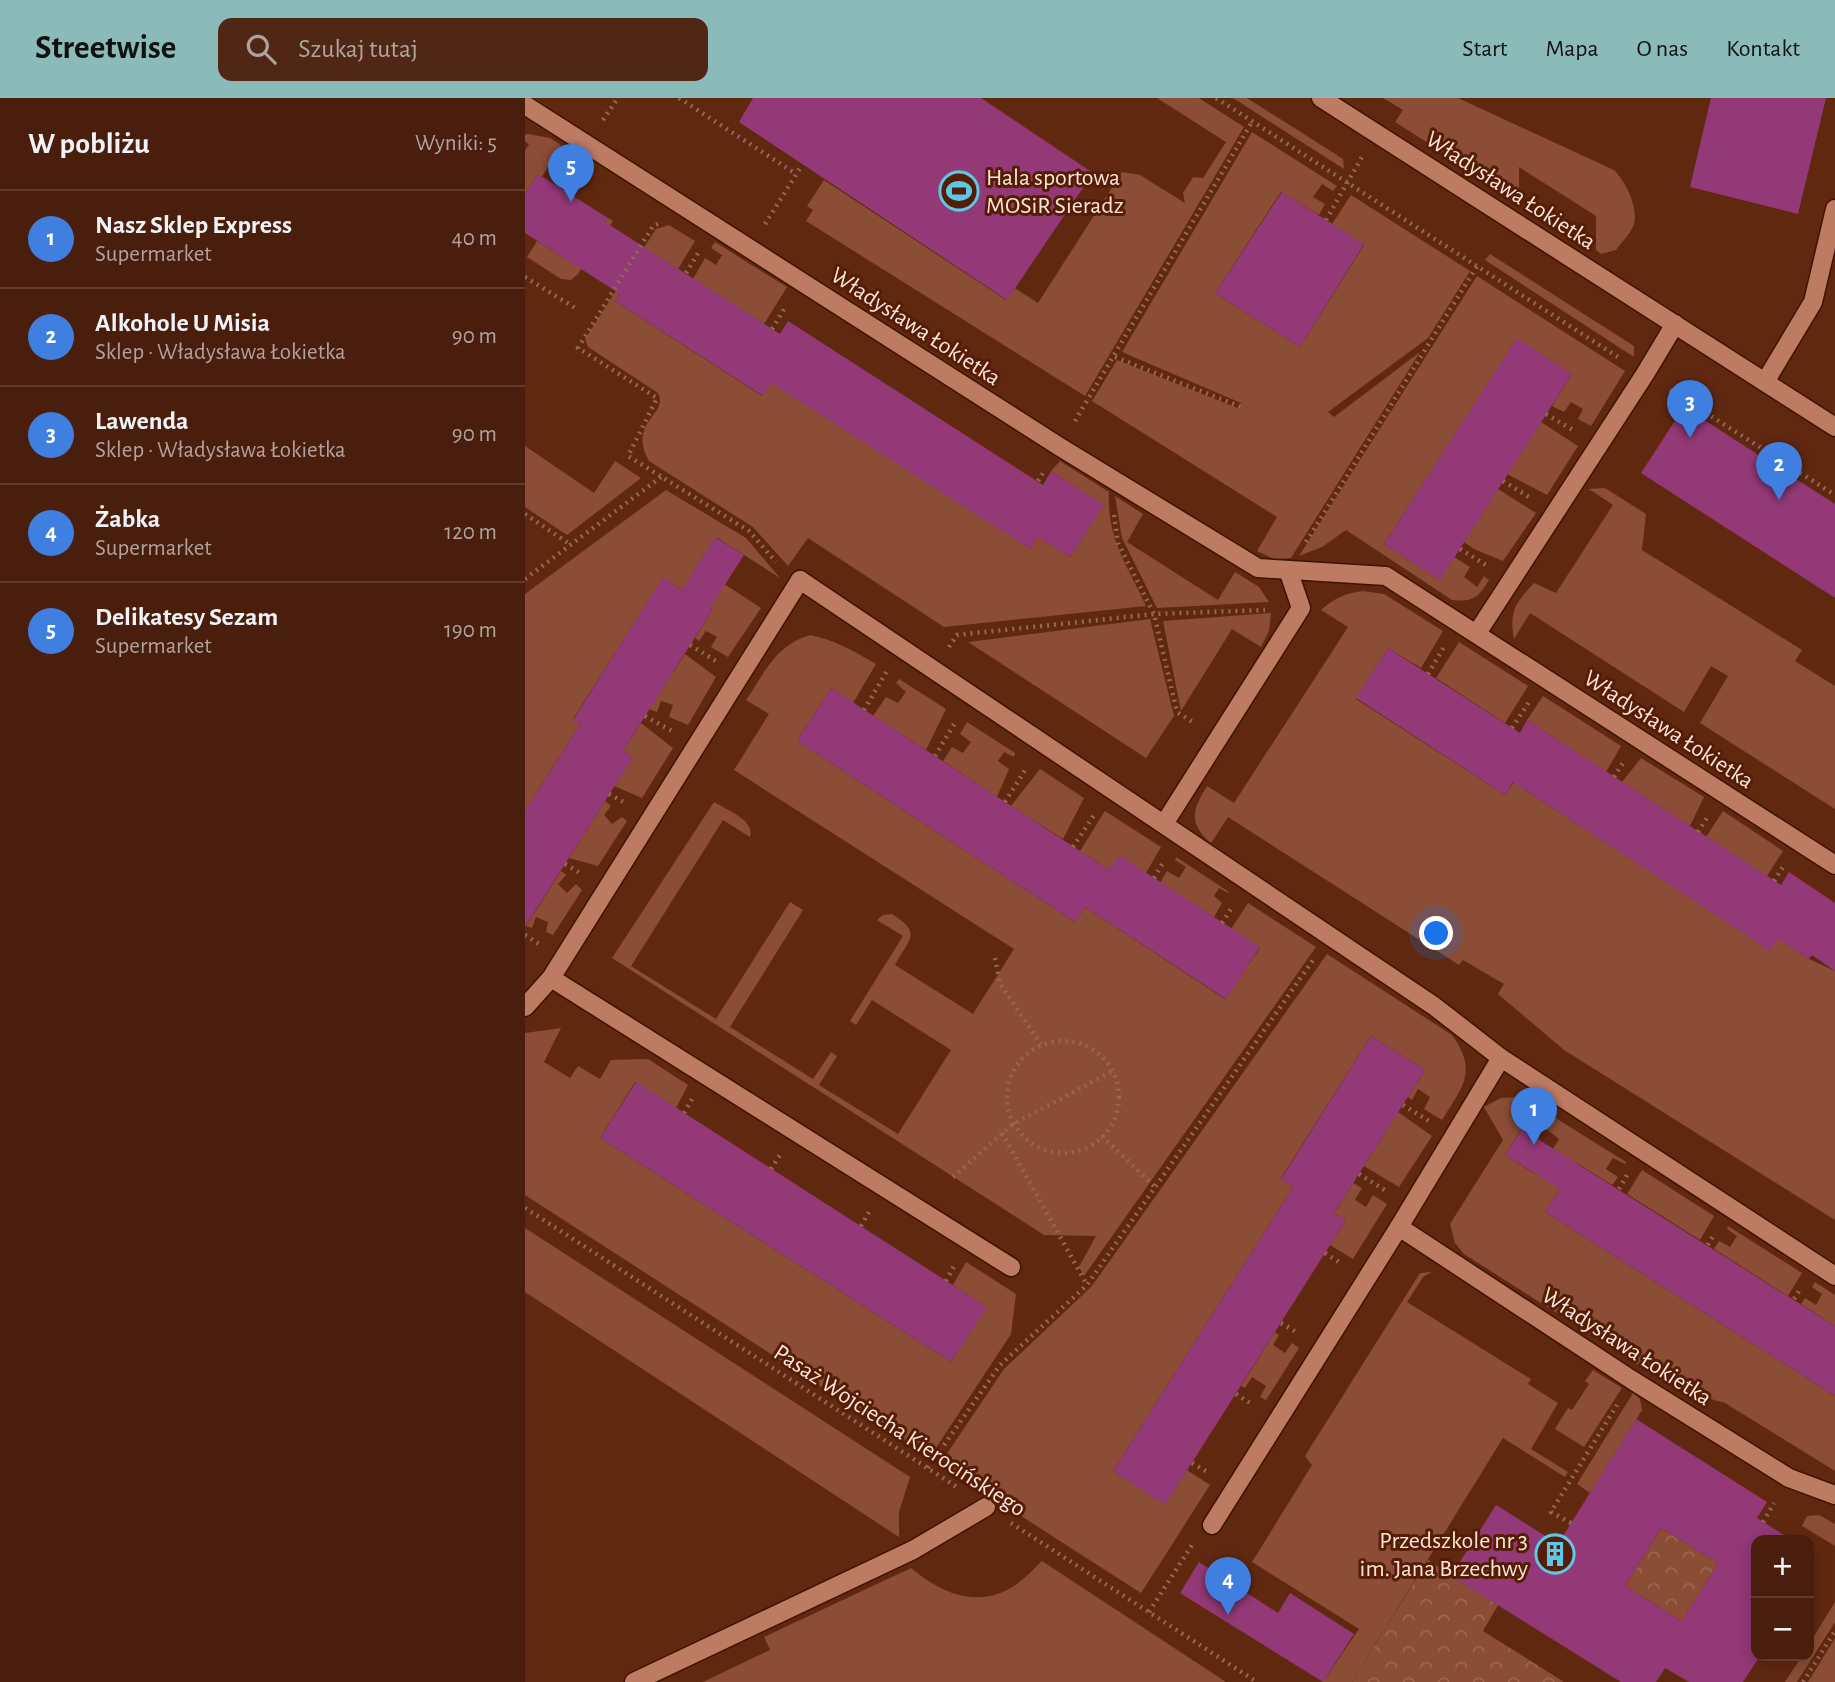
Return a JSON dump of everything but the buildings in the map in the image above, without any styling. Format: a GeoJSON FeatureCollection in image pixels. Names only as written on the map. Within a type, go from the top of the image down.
{"type":"FeatureCollection","features":[{"type":"Feature","properties":{"kind":"street","name":"Władysława Łokietka"},"geometry":{"type":"LineString","coordinates":[[1321,98],[1835,427]]}},
{"type":"Feature","properties":{"kind":"street","name":"Władysława Łokietka"},"geometry":{"type":"LineString","coordinates":[[525,105],[1060,447],[1258,568],[1386,576],[1835,865]]}},
{"type":"Feature","properties":{"kind":"street"},"geometry":{"type":"LineString","coordinates":[[1765,382],[1812,302],[1835,209]]}},
{"type":"Feature","properties":{"kind":"street"},"geometry":{"type":"LineString","coordinates":[[1477,633],[1675,324]]}},
{"type":"Feature","properties":{"kind":"street"},"geometry":{"type":"LineString","coordinates":[[1164,824],[1301,608],[1288,570]]}},
{"type":"Feature","properties":{"kind":"street"},"geometry":{"type":"LineString","coordinates":[[525,1007],[551,978],[800,580],[1434,1006],[1501,1058],[1835,1276]]}},
{"type":"Feature","properties":{"kind":"street"},"geometry":{"type":"LineString","coordinates":[[551,978],[1011,1267]]}},
{"type":"Feature","properties":{"kind":"street"},"geometry":{"type":"LineString","coordinates":[[1212,1525],[1399,1227],[1501,1058]]}},
{"type":"Feature","properties":{"kind":"street","name":"Władysława Łokietka"},"geometry":{"type":"LineString","coordinates":[[1399,1227],[1632,1380],[1789,1478],[1835,1495]]}},
{"type":"Feature","properties":{"kind":"street"},"geometry":{"type":"LineString","coordinates":[[634,1682],[913,1550],[986,1507]]}},
{"type":"Feature","properties":{"kind":"path"},"geometry":{"type":"LineString","coordinates":[[679,98],[796,174]]}},
{"type":"Feature","properties":{"kind":"path"},"geometry":{"type":"LineString","coordinates":[[1216,98],[1835,495]]}},
{"type":"Feature","properties":{"kind":"path"},"geometry":{"type":"LineString","coordinates":[[1038,481],[1115,356],[1252,122]]}},
{"type":"Feature","properties":{"kind":"path"},"geometry":{"type":"LineString","coordinates":[[749,248],[802,165]]}},
{"type":"Feature","properties":{"kind":"path"},"geometry":{"type":"LineString","coordinates":[[666,221],[653,226],[578,348],[657,398],[628,456],[749,531],[785,571],[800,580]]}},
{"type":"Feature","properties":{"kind":"path"},"geometry":{"type":"LineString","coordinates":[[685,274],[706,240]]}},
{"type":"Feature","properties":{"kind":"path"},"geometry":{"type":"LineString","coordinates":[[1288,570],[1477,266]]}},
{"type":"Feature","properties":{"kind":"path"},"geometry":{"type":"LineString","coordinates":[[525,277],[577,309]]}},
{"type":"Feature","properties":{"kind":"path"},"geometry":{"type":"LineString","coordinates":[[1115,356],[1241,407]]}},
{"type":"Feature","properties":{"kind":"path"},"geometry":{"type":"LineString","coordinates":[[525,579],[661,477]]}},
{"type":"Feature","properties":{"kind":"path"},"geometry":{"type":"LineString","coordinates":[[1110,478],[1118,543],[1154,614],[1177,712],[1219,738]]}},
{"type":"Feature","properties":{"kind":"path"},"geometry":{"type":"LineString","coordinates":[[525,514],[571,545]]}},
{"type":"Feature","properties":{"kind":"path"},"geometry":{"type":"LineString","coordinates":[[934,670],[957,635],[1154,614],[1301,608]]}},
{"type":"Feature","properties":{"kind":"path"},"geometry":{"type":"LineString","coordinates":[[864,709],[901,648]]}},
{"type":"Feature","properties":{"kind":"path"},"geometry":{"type":"LineString","coordinates":[[935,756],[972,695]]}},
{"type":"Feature","properties":{"kind":"path"},"geometry":{"type":"LineString","coordinates":[[1005,802],[1042,742]]}},
{"type":"Feature","properties":{"kind":"path"},"geometry":{"type":"LineString","coordinates":[[1073,846],[1111,788]]}},
{"type":"Feature","properties":{"kind":"path"},"geometry":{"type":"LineString","coordinates":[[927,1468],[1000,1365],[1087,1285],[1329,936]]}},
{"type":"Feature","properties":{"kind":"path"},"geometry":{"type":"LineString","coordinates":[[995,958],[1000,984],[1041,1044]]}},
{"type":"Feature","properties":{"kind":"path"},"geometry":{"type":"LineString","coordinates":[[1059,1040],[1078,1042],[1095,1050],[1109,1063],[1117,1080],[1119,1098],[1116,1116],[1107,1132],[1093,1144],[1076,1152],[1058,1153],[1040,1149],[1024,1139],[1013,1124],[1007,1106],[1007,1087],[1013,1069],[1025,1055],[1041,1044],[1059,1040]]}},
{"type":"Feature","properties":{"kind":"path"},"geometry":{"type":"LineString","coordinates":[[953,1177],[1013,1124],[1113,1071]]}},
{"type":"Feature","properties":{"kind":"path"},"geometry":{"type":"LineString","coordinates":[[1002,1133],[1087,1285]]}},
{"type":"Feature","properties":{"kind":"path"},"geometry":{"type":"LineString","coordinates":[[1102,1136],[1156,1188]]}},
{"type":"Feature","properties":{"kind":"path","name":"Pasaż Wojciecha Kierocińskiego"},"geometry":{"type":"LineString","coordinates":[[525,1208],[1257,1682]]}},
{"type":"Feature","properties":{"kind":"path"},"geometry":{"type":"LineString","coordinates":[[1571,1523],[1551,1512],[1632,1380]]}},
{"type":"Feature","properties":{"kind":"path"},"geometry":{"type":"LineString","coordinates":[[1763,1522],[1772,1505]]}},
{"type":"Feature","properties":{"kind":"path"},"geometry":{"type":"LineString","coordinates":[[1149,1612],[1203,1528],[1212,1525]]}},
{"type":"Feature","properties":{"kind":"path"},"geometry":{"type":"LineString","coordinates":[[1803,1682],[1835,1631]]}},
{"type":"Feature","properties":{"kind":"green space"},"geometry":{"type":"Polygon","coordinates":[[[1157,98],[1199,98],[1244,127],[1085,396],[806,221],[813,210],[807,206],[824,180],[1006,300],[1013,287],[1038,303],[1122,172],[1140,175],[1185,203],[1183,193],[1193,177],[1203,178],[1226,142],[1157,98]]]}},
{"type":"Feature","properties":{"kind":"green space"},"geometry":{"type":"Polygon","coordinates":[[[1233,98],[1247,98],[1343,159],[1344,169],[1233,98]]]}},
{"type":"Feature","properties":{"kind":"green space"},"geometry":{"type":"Polygon","coordinates":[[[1383,98],[1458,98],[1614,170],[1631,197],[1635,213],[1633,227],[1616,250],[1601,254],[1596,250],[1596,216],[1519,167],[1519,201],[1395,122],[1403,110],[1383,98]]]}},
{"type":"Feature","properties":{"kind":"green space"},"geometry":{"type":"Polygon","coordinates":[[[1252,132],[1337,186],[1333,191],[1322,184],[1313,197],[1325,204],[1319,215],[1281,192],[1215,293],[1300,347],[1364,245],[1332,224],[1351,195],[1470,271],[1428,338],[1328,412],[1334,417],[1420,352],[1291,558],[1274,559],[1257,551],[1277,517],[1092,401],[1117,360],[1240,409],[1241,403],[1122,352],[1252,132]]]}},
{"type":"Feature","properties":{"kind":"green space"},"geometry":{"type":"Polygon","coordinates":[[[525,135],[550,138],[561,145],[542,177],[538,174],[525,194],[525,150],[529,145],[525,141],[525,135]]]}},
{"type":"Feature","properties":{"kind":"green space"},"geometry":{"type":"Polygon","coordinates":[[[608,218],[613,221],[578,274],[571,280],[561,279],[527,257],[537,241],[577,266],[608,218]]]}},
{"type":"Feature","properties":{"kind":"green space"},"geometry":{"type":"Polygon","coordinates":[[[669,225],[695,241],[678,269],[648,250],[615,301],[762,396],[779,370],[1030,549],[1046,524],[1043,540],[1070,557],[1103,505],[1051,471],[1060,461],[1109,492],[1109,509],[1115,538],[1146,606],[944,627],[808,538],[788,566],[753,527],[649,461],[643,437],[645,428],[658,407],[658,393],[588,347],[585,339],[656,229],[669,225]]]}},
{"type":"Feature","properties":{"kind":"green space"},"geometry":{"type":"Polygon","coordinates":[[[715,242],[787,287],[764,324],[693,279],[705,258],[716,265],[722,255],[711,248],[715,242]]]}},
{"type":"Feature","properties":{"kind":"green space"},"geometry":{"type":"Polygon","coordinates":[[[1490,254],[1634,346],[1634,357],[1485,260],[1490,254]]]}},
{"type":"Feature","properties":{"kind":"green space"},"geometry":{"type":"Polygon","coordinates":[[[1477,276],[1625,371],[1591,426],[1578,419],[1583,409],[1571,402],[1564,412],[1552,406],[1572,374],[1517,339],[1384,544],[1439,579],[1454,557],[1470,567],[1464,577],[1477,587],[1484,576],[1489,580],[1478,595],[1465,600],[1452,600],[1346,530],[1322,547],[1299,556],[1477,276]]]}},
{"type":"Feature","properties":{"kind":"green space"},"geometry":{"type":"Polygon","coordinates":[[[1541,422],[1578,446],[1547,495],[1507,474],[1541,422]]]}},
{"type":"Feature","properties":{"kind":"green space"},"geometry":{"type":"Polygon","coordinates":[[[525,446],[594,493],[615,461],[641,478],[567,535],[525,507],[525,446]]]}},
{"type":"Feature","properties":{"kind":"green space"},"geometry":{"type":"Polygon","coordinates":[[[1605,488],[1646,514],[1642,550],[1802,650],[1795,661],[1835,686],[1835,809],[1700,723],[1728,676],[1711,666],[1684,712],[1530,613],[1514,639],[1513,614],[1523,596],[1534,583],[1556,593],[1613,505],[1589,489],[1605,488]]]}},
{"type":"Feature","properties":{"kind":"green space"},"geometry":{"type":"Polygon","coordinates":[[[1498,489],[1536,513],[1503,561],[1464,542],[1498,489]]]}},
{"type":"Feature","properties":{"kind":"green space"},"geometry":{"type":"Polygon","coordinates":[[[666,490],[746,538],[780,578],[716,537],[697,566],[761,608],[728,657],[711,647],[717,637],[706,631],[699,641],[695,638],[713,609],[663,578],[573,719],[580,724],[525,811],[525,594],[666,490]]]}},
{"type":"Feature","properties":{"kind":"green space"},"geometry":{"type":"Polygon","coordinates":[[[1115,496],[1143,514],[1127,542],[1218,600],[1235,572],[1259,587],[1269,602],[1157,608],[1122,538],[1115,496]]]}},
{"type":"Feature","properties":{"kind":"green space"},"geometry":{"type":"Polygon","coordinates":[[[1363,591],[1384,594],[1443,631],[1421,668],[1388,648],[1356,699],[1505,795],[1522,770],[1522,788],[1770,950],[1785,927],[1786,944],[1835,971],[1835,1220],[1564,1050],[1498,994],[1504,984],[1463,960],[1459,965],[1228,817],[1211,843],[1204,836],[1195,816],[1207,786],[1234,803],[1348,627],[1321,610],[1340,597],[1363,591]]]}},
{"type":"Feature","properties":{"kind":"green space"},"geometry":{"type":"Polygon","coordinates":[[[1271,613],[1269,631],[1261,647],[1232,629],[1181,711],[1163,621],[1271,613]]]}},
{"type":"Feature","properties":{"kind":"green space"},"geometry":{"type":"Polygon","coordinates":[[[1150,619],[1174,716],[1146,758],[968,642],[1150,619]]]}},
{"type":"Feature","properties":{"kind":"green space"},"geometry":{"type":"Polygon","coordinates":[[[810,635],[852,650],[876,664],[853,703],[831,688],[797,741],[1075,922],[1085,907],[1225,999],[1260,948],[1231,929],[1248,903],[1316,947],[1084,1276],[1079,1267],[1096,1236],[1044,1235],[612,958],[714,802],[732,812],[748,825],[750,837],[723,820],[631,966],[716,1019],[790,902],[803,910],[730,1027],[813,1079],[831,1052],[837,1056],[819,1085],[898,1134],[951,1050],[872,1000],[856,1025],[850,1021],[903,936],[877,920],[883,915],[892,914],[908,927],[910,932],[908,942],[895,965],[973,1014],[1014,949],[734,770],[769,714],[746,700],[772,661],[788,645],[810,635]]]}},
{"type":"Feature","properties":{"kind":"green space"},"geometry":{"type":"Polygon","coordinates":[[[1459,642],[1528,686],[1505,723],[1436,678],[1459,642]]]}},
{"type":"Feature","properties":{"kind":"green space"},"geometry":{"type":"Polygon","coordinates":[[[685,654],[716,677],[688,725],[669,717],[673,705],[661,701],[657,712],[649,709],[685,654]]]}},
{"type":"Feature","properties":{"kind":"green space"},"geometry":{"type":"Polygon","coordinates":[[[899,679],[946,709],[926,750],[873,716],[886,697],[898,703],[906,692],[896,683],[899,679]]]}},
{"type":"Feature","properties":{"kind":"green space"},"geometry":{"type":"Polygon","coordinates":[[[1543,696],[1621,746],[1606,772],[1527,720],[1543,696]]]}},
{"type":"Feature","properties":{"kind":"green space"},"geometry":{"type":"Polygon","coordinates":[[[967,722],[1015,753],[1014,757],[1004,752],[998,761],[1009,769],[997,797],[943,761],[952,747],[963,753],[971,742],[960,734],[967,722]]]}},
{"type":"Feature","properties":{"kind":"green space"},"geometry":{"type":"Polygon","coordinates":[[[641,723],[673,748],[642,798],[614,786],[633,757],[623,751],[641,723]]]}},
{"type":"Feature","properties":{"kind":"green space"},"geometry":{"type":"Polygon","coordinates":[[[1641,758],[1704,797],[1690,826],[1622,782],[1641,758]]]}},
{"type":"Feature","properties":{"kind":"green space"},"geometry":{"type":"Polygon","coordinates":[[[1040,769],[1084,798],[1063,839],[1011,806],[1040,769]]]}},
{"type":"Feature","properties":{"kind":"green space"},"geometry":{"type":"Polygon","coordinates":[[[605,801],[611,806],[604,815],[612,824],[622,817],[627,821],[598,866],[569,858],[605,801]]]}},
{"type":"Feature","properties":{"kind":"green space"},"geometry":{"type":"Polygon","coordinates":[[[1105,811],[1161,847],[1146,873],[1109,870],[1080,851],[1105,811]]]}},
{"type":"Feature","properties":{"kind":"green space"},"geometry":{"type":"Polygon","coordinates":[[[1723,811],[1783,851],[1767,876],[1706,837],[1723,811]]]}},
{"type":"Feature","properties":{"kind":"green space"},"geometry":{"type":"Polygon","coordinates":[[[1176,857],[1229,892],[1219,888],[1214,896],[1222,903],[1214,917],[1160,883],[1167,871],[1179,878],[1186,867],[1175,860],[1176,857]]]}},
{"type":"Feature","properties":{"kind":"green space"},"geometry":{"type":"Polygon","coordinates":[[[561,871],[566,875],[558,884],[567,893],[576,884],[582,890],[553,935],[546,932],[548,922],[536,917],[532,928],[526,926],[561,871]]]}},
{"type":"Feature","properties":{"kind":"green space"},"geometry":{"type":"Polygon","coordinates":[[[1327,954],[1452,1035],[1464,1059],[1465,1078],[1442,1120],[1424,1109],[1430,1097],[1418,1089],[1412,1100],[1408,1097],[1425,1070],[1371,1036],[1281,1178],[1293,1187],[1113,1471],[1165,1504],[1187,1470],[1210,1485],[1141,1593],[940,1464],[1004,1369],[1092,1286],[1327,954]]]}},
{"type":"Feature","properties":{"kind":"green space"},"geometry":{"type":"Polygon","coordinates":[[[561,1028],[544,1062],[570,1078],[578,1066],[600,1079],[611,1060],[648,1059],[688,1085],[676,1108],[635,1082],[600,1138],[951,1362],[986,1307],[953,1285],[966,1262],[1016,1294],[1011,1334],[930,1457],[525,1195],[525,1033],[561,1028]]]}},
{"type":"Feature","properties":{"kind":"green space"},"geometry":{"type":"Polygon","coordinates":[[[1521,1097],[1536,1106],[1505,1155],[1537,1175],[1559,1139],[1546,1129],[1554,1117],[1626,1162],[1625,1164],[1613,1158],[1606,1169],[1618,1177],[1612,1185],[1577,1163],[1545,1212],[1835,1396],[1835,1471],[1725,1403],[1676,1389],[1464,1254],[1455,1243],[1450,1224],[1503,1140],[1484,1107],[1501,1098],[1521,1097]]]}},
{"type":"Feature","properties":{"kind":"green space"},"geometry":{"type":"Polygon","coordinates":[[[1398,1112],[1432,1136],[1399,1187],[1364,1166],[1398,1112]]]}},
{"type":"Feature","properties":{"kind":"green space"},"geometry":{"type":"Polygon","coordinates":[[[1642,1170],[1714,1216],[1700,1240],[1627,1194],[1642,1170]]]}},
{"type":"Feature","properties":{"kind":"green space"},"geometry":{"type":"Polygon","coordinates":[[[1353,1183],[1362,1188],[1355,1200],[1366,1207],[1373,1195],[1387,1204],[1353,1259],[1330,1245],[1346,1220],[1334,1213],[1353,1183]]]}},
{"type":"Feature","properties":{"kind":"green space"},"geometry":{"type":"Polygon","coordinates":[[[1728,1226],[1802,1273],[1788,1296],[1714,1249],[1719,1241],[1730,1247],[1737,1236],[1727,1229],[1728,1226]]]}},
{"type":"Feature","properties":{"kind":"green space"},"geometry":{"type":"Polygon","coordinates":[[[525,1228],[910,1477],[899,1512],[899,1537],[525,1292],[525,1228]]]}},
{"type":"Feature","properties":{"kind":"green space"},"geometry":{"type":"Polygon","coordinates":[[[1432,1272],[1423,1277],[1407,1302],[1531,1379],[1528,1384],[1558,1403],[1531,1449],[1568,1472],[1565,1477],[1503,1438],[1352,1682],[1323,1682],[1359,1629],[1252,1562],[1312,1465],[1305,1456],[1420,1273],[1432,1272]]]}},
{"type":"Feature","properties":{"kind":"green space"},"geometry":{"type":"Polygon","coordinates":[[[1815,1282],[1835,1295],[1835,1326],[1801,1304],[1805,1298],[1816,1305],[1822,1294],[1812,1287],[1815,1282]]]}},
{"type":"Feature","properties":{"kind":"green space"},"geometry":{"type":"Polygon","coordinates":[[[1275,1332],[1279,1335],[1273,1345],[1285,1353],[1292,1343],[1299,1348],[1266,1400],[1260,1397],[1266,1386],[1252,1377],[1245,1388],[1241,1386],[1275,1332]]]}},
{"type":"Feature","properties":{"kind":"green space"},"geometry":{"type":"Polygon","coordinates":[[[1593,1370],[1622,1388],[1584,1447],[1555,1429],[1568,1408],[1572,1410],[1589,1384],[1585,1381],[1593,1370]]]}},
{"type":"Feature","properties":{"kind":"green space"},"geometry":{"type":"Polygon","coordinates":[[[1633,1393],[1640,1399],[1642,1410],[1590,1493],[1577,1484],[1633,1393]]]}},
{"type":"Feature","properties":{"kind":"green space"},"geometry":{"type":"Polygon","coordinates":[[[1819,1515],[1835,1524],[1835,1546],[1802,1526],[1807,1516],[1819,1515]]]}},
{"type":"Feature","properties":{"kind":"green space"},"geometry":{"type":"Polygon","coordinates":[[[1661,1528],[1718,1563],[1682,1621],[1625,1586],[1661,1528]]]}},
{"type":"Feature","properties":{"kind":"green space"},"geometry":{"type":"Polygon","coordinates":[[[1428,1560],[1498,1605],[1483,1631],[1564,1682],[1352,1682],[1428,1560]]]}},
{"type":"Feature","properties":{"kind":"green space"},"geometry":{"type":"Polygon","coordinates":[[[1042,1561],[1226,1682],[703,1682],[770,1650],[764,1637],[911,1568],[948,1591],[975,1597],[1003,1592],[1017,1584],[1042,1561]]]}},
{"type":"Feature","properties":{"kind":"green space"},"geometry":{"type":"Polygon","coordinates":[[[1835,1602],[1835,1622],[1814,1655],[1814,1636],[1835,1602]]]}},
{"type":"Feature","properties":{"kind":"green space"},"geometry":{"type":"Polygon","coordinates":[[[1835,1638],[1835,1682],[1808,1682],[1835,1638]]]}},
{"type":"Feature","properties":{"kind":"green space"},"geometry":{"type":"Polygon","coordinates":[[[1799,1661],[1810,1661],[1797,1682],[1785,1682],[1799,1661]]]}},
{"type":"Feature","properties":{"kind":"place","name":"Hala sportowa MOSiR Sieradz"},"geometry":{"type":"Point","coordinates":[959,191]}},
{"type":"Feature","properties":{"kind":"place","name":"Delikatesy Sezam"},"geometry":{"type":"Point","coordinates":[571,202]}},
{"type":"Feature","properties":{"kind":"place","name":"Lawenda"},"geometry":{"type":"Point","coordinates":[1690,438]}},
{"type":"Feature","properties":{"kind":"place","name":"Alkohole U Misia"},"geometry":{"type":"Point","coordinates":[1779,500]}},
{"type":"Feature","properties":{"kind":"place","name":"Nasz Sklep Express"},"geometry":{"type":"Point","coordinates":[1534,1145]}},
{"type":"Feature","properties":{"kind":"place","name":"Przedszkole nr 3 im. Jana Brzechwy"},"geometry":{"type":"Point","coordinates":[1555,1554]}},
{"type":"Feature","properties":{"kind":"place","name":"Żabka"},"geometry":{"type":"Point","coordinates":[1228,1615]}}]}
